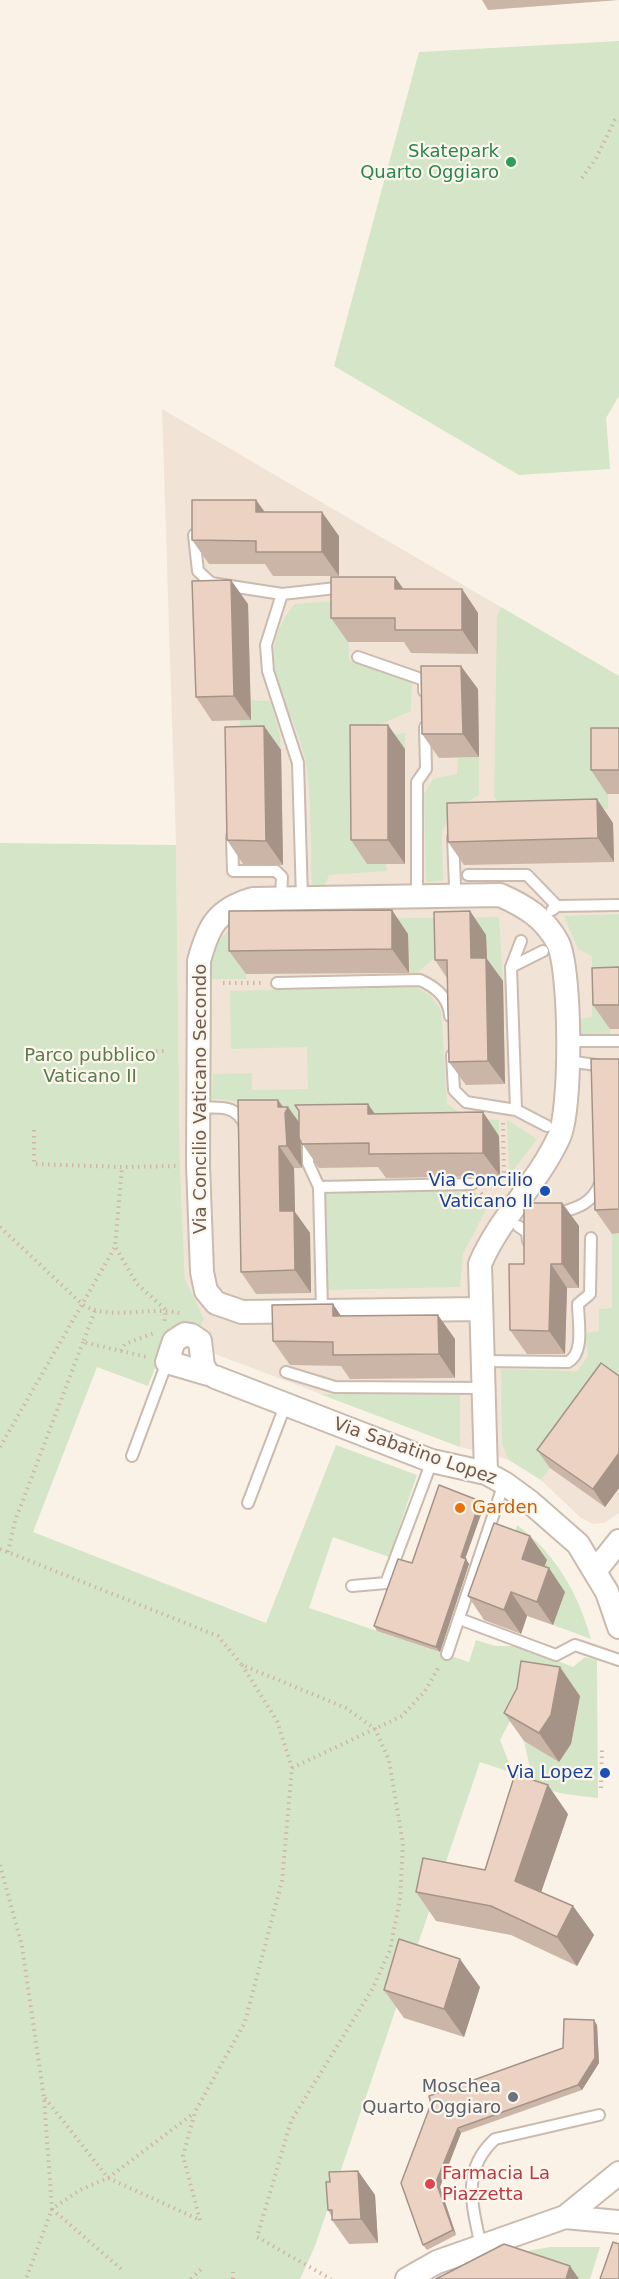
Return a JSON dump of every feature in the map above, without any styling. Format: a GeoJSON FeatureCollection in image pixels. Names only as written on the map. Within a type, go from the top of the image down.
{"type":"FeatureCollection","features":[{"type":"Feature","properties":{"kind":"street","name":"Via Concilio Vaticano Secondo"},"geometry":{"type":"LineString","coordinates":[[481,1309],[242,1312],[216,1303],[206,1291],[202,1272],[198,1108],[199,961],[205,936],[217,918],[233,904],[253,899],[500,895],[522,904],[541,918],[558,943],[562,956],[567,1051],[566,1103],[561,1134],[550,1157],[490,1240],[480,1264],[481,1309],[481,1361],[482,1389],[495,1478]]}},
{"type":"Feature","properties":{"kind":"street"},"geometry":{"type":"LineString","coordinates":[[167,1362],[174,1341],[179,1336],[191,1335],[200,1341],[203,1366],[211,1376]]}},
{"type":"Feature","properties":{"kind":"street","name":"Via Sabatino Lopez"},"geometry":{"type":"LineString","coordinates":[[167,1362],[211,1376],[432,1461],[495,1478],[578,1544],[596,1570],[607,1592],[619,1628]]}},
{"type":"Feature","properties":{"kind":"street"},"geometry":{"type":"LineString","coordinates":[[596,1570],[619,1541]]}},
{"type":"Feature","properties":{"kind":"street"},"geometry":{"type":"LineString","coordinates":[[407,2279],[437,2262],[565,2217],[619,2173]]}},
{"type":"Feature","properties":{"kind":"street"},"geometry":{"type":"LineString","coordinates":[[565,2217],[619,2222]]}},
{"type":"Feature","properties":{"kind":"lane"},"geometry":{"type":"LineString","coordinates":[[194,535],[198,571],[211,583],[282,594],[353,587]]}},
{"type":"Feature","properties":{"kind":"lane"},"geometry":{"type":"LineString","coordinates":[[282,594],[266,645],[268,671],[298,764],[292,898]]}},
{"type":"Feature","properties":{"kind":"lane"},"geometry":{"type":"LineString","coordinates":[[358,657],[424,680],[426,769],[417,782],[417,886]]}},
{"type":"Feature","properties":{"kind":"lane"},"geometry":{"type":"LineString","coordinates":[[455,886],[452,828],[458,822]]}},
{"type":"Feature","properties":{"kind":"lane"},"geometry":{"type":"LineString","coordinates":[[232,825],[233,871],[276,871],[292,898]]}},
{"type":"Feature","properties":{"kind":"lane"},"geometry":{"type":"LineString","coordinates":[[468,875],[526,875],[554,908],[619,904]]}},
{"type":"Feature","properties":{"kind":"lane"},"geometry":{"type":"LineString","coordinates":[[516,1110],[512,967],[521,941]]}},
{"type":"Feature","properties":{"kind":"lane"},"geometry":{"type":"LineString","coordinates":[[512,967],[543,951]]}},
{"type":"Feature","properties":{"kind":"lane"},"geometry":{"type":"LineString","coordinates":[[277,983],[420,980],[431,985],[442,995],[450,1008],[451,1031]]}},
{"type":"Feature","properties":{"kind":"lane"},"geometry":{"type":"LineString","coordinates":[[567,1051],[619,1041]]}},
{"type":"Feature","properties":{"kind":"lane"},"geometry":{"type":"LineString","coordinates":[[452,1043],[454,1090],[466,1102],[516,1110],[547,1126]]}},
{"type":"Feature","properties":{"kind":"lane"},"geometry":{"type":"LineString","coordinates":[[567,1051],[599,1071],[619,1068]]}},
{"type":"Feature","properties":{"kind":"lane"},"geometry":{"type":"LineString","coordinates":[[198,1108],[224,1107],[235,1111],[243,1119],[247,1143]]}},
{"type":"Feature","properties":{"kind":"lane"},"geometry":{"type":"LineString","coordinates":[[308,1135],[308,1163],[319,1187],[322,1311]]}},
{"type":"Feature","properties":{"kind":"lane"},"geometry":{"type":"LineString","coordinates":[[528,1250],[523,1229],[540,1218],[586,1204],[600,1185],[600,1174]]}},
{"type":"Feature","properties":{"kind":"lane"},"geometry":{"type":"LineString","coordinates":[[319,1187],[472,1184]]}},
{"type":"Feature","properties":{"kind":"lane"},"geometry":{"type":"LineString","coordinates":[[481,1361],[568,1362],[574,1359],[578,1351],[578,1304],[590,1294],[591,1238]]}},
{"type":"Feature","properties":{"kind":"lane"},"geometry":{"type":"LineString","coordinates":[[132,1456],[167,1362]]}},
{"type":"Feature","properties":{"kind":"lane"},"geometry":{"type":"LineString","coordinates":[[286,1372],[335,1387],[482,1389]]}},
{"type":"Feature","properties":{"kind":"lane"},"geometry":{"type":"LineString","coordinates":[[248,1503],[285,1406]]}},
{"type":"Feature","properties":{"kind":"lane"},"geometry":{"type":"LineString","coordinates":[[352,1586],[387,1583],[432,1461]]}},
{"type":"Feature","properties":{"kind":"lane"},"geometry":{"type":"LineString","coordinates":[[447,1654],[495,1478]]}},
{"type":"Feature","properties":{"kind":"lane"},"geometry":{"type":"LineString","coordinates":[[465,1621],[556,1655],[575,1645],[619,1660]]}},
{"type":"Feature","properties":{"kind":"lane"},"geometry":{"type":"LineString","coordinates":[[482,2247],[470,2186],[487,2147],[495,2139],[599,2115]]}},
{"type":"Feature","properties":{"kind":"path"},"geometry":{"type":"LineString","coordinates":[[582,178],[596,158],[615,120],[619,117]]}},
{"type":"Feature","properties":{"kind":"path"},"geometry":{"type":"LineString","coordinates":[[223,983],[277,983]]}},
{"type":"Feature","properties":{"kind":"path"},"geometry":{"type":"LineString","coordinates":[[126,1052],[165,1051]]}},
{"type":"Feature","properties":{"kind":"path"},"geometry":{"type":"LineString","coordinates":[[503,1108],[504,1177],[510,1182]]}},
{"type":"Feature","properties":{"kind":"path"},"geometry":{"type":"LineString","coordinates":[[34,1130],[34,1164],[122,1167],[186,1166]]}},
{"type":"Feature","properties":{"kind":"path"},"geometry":{"type":"LineString","coordinates":[[0,1447],[115,1247],[122,1167]]}},
{"type":"Feature","properties":{"kind":"path"},"geometry":{"type":"LineString","coordinates":[[0,1227],[83,1305],[94,1311],[166,1310],[185,1314]]}},
{"type":"Feature","properties":{"kind":"path"},"geometry":{"type":"LineString","coordinates":[[115,1247],[137,1284],[166,1310]]}},
{"type":"Feature","properties":{"kind":"path"},"geometry":{"type":"LineString","coordinates":[[122,1351],[125,1344],[163,1330],[166,1310]]}},
{"type":"Feature","properties":{"kind":"path"},"geometry":{"type":"LineString","coordinates":[[8,1552],[15,1521],[94,1311]]}},
{"type":"Feature","properties":{"kind":"path"},"geometry":{"type":"LineString","coordinates":[[83,1342],[167,1362]]}},
{"type":"Feature","properties":{"kind":"path"},"geometry":{"type":"LineString","coordinates":[[0,1549],[218,1636],[242,1665],[277,1721],[292,1768],[282,1881],[245,2022],[195,2112],[183,2156],[200,2220],[108,2178],[44,2098]]}},
{"type":"Feature","properties":{"kind":"path"},"geometry":{"type":"LineString","coordinates":[[292,1768],[402,1716],[424,1691],[447,1654]]}},
{"type":"Feature","properties":{"kind":"path"},"geometry":{"type":"LineString","coordinates":[[242,1665],[346,1708],[375,1729],[389,1760],[403,1844],[400,1899],[390,1950],[373,1988],[291,2121],[257,2237],[331,2279]]}},
{"type":"Feature","properties":{"kind":"path"},"geometry":{"type":"LineString","coordinates":[[601,1788],[602,1749]]}},
{"type":"Feature","properties":{"kind":"path"},"geometry":{"type":"LineString","coordinates":[[0,1865],[22,1946],[44,2098],[52,2209],[26,2279]]}},
{"type":"Feature","properties":{"kind":"path"},"geometry":{"type":"LineString","coordinates":[[52,2209],[80,2190],[108,2178],[195,2112]]}},
{"type":"Feature","properties":{"kind":"path"},"geometry":{"type":"LineString","coordinates":[[52,2209],[121,2269]]}},
{"type":"Feature","properties":{"kind":"path"},"geometry":{"type":"LineString","coordinates":[[191,2279],[202,2267]]}},
{"type":"Feature","properties":{"kind":"path"},"geometry":{"type":"LineString","coordinates":[[233,2272],[233,2279]]}},
{"type":"Feature","properties":{"kind":"shaded area"},"geometry":{"type":"Polygon","coordinates":[[[162,409],[619,676],[619,1513],[604,1523],[593,1524],[581,1518],[541,1480],[509,1460],[460,1447],[210,1352],[185,1279],[180,1166],[176,845],[162,409]]]}},
{"type":"Feature","properties":{"kind":"green space"},"geometry":{"type":"Polygon","coordinates":[[[619,41],[619,396],[606,418],[610,469],[519,475],[334,366],[419,52],[619,41]]]}},
{"type":"Feature","properties":{"kind":"green space"},"geometry":{"type":"Polygon","coordinates":[[[348,600],[349,660],[412,682],[411,711],[370,729],[371,737],[405,733],[405,749],[367,749],[387,871],[329,875],[324,887],[312,888],[310,808],[306,763],[278,682],[274,663],[275,644],[281,624],[295,604],[348,600]]]}},
{"type":"Feature","properties":{"kind":"green space"},"geometry":{"type":"Polygon","coordinates":[[[501,607],[619,676],[619,752],[608,752],[608,809],[507,809],[494,797],[497,617],[501,607]]]}},
{"type":"Feature","properties":{"kind":"green space"},"geometry":{"type":"Polygon","coordinates":[[[250,700],[270,701],[280,735],[281,750],[241,750],[240,720],[251,720],[250,700]]]}},
{"type":"Feature","properties":{"kind":"green space"},"geometry":{"type":"Polygon","coordinates":[[[479,757],[479,795],[453,810],[442,831],[443,881],[426,882],[424,794],[433,779],[457,774],[458,758],[479,757]]]}},
{"type":"Feature","properties":{"kind":"green space","name":"Parco pubblico Vaticano II"},"geometry":{"type":"Polygon","coordinates":[[[0,843],[176,845],[180,1166],[185,1279],[204,1319],[197,1332],[170,1330],[148,1386],[97,1367],[33,1532],[266,1623],[336,1445],[417,1475],[389,1557],[333,1537],[309,1608],[469,1662],[476,1640],[495,1646],[519,1646],[573,1667],[585,1657],[597,1660],[598,1798],[556,1792],[533,1782],[524,1741],[560,1761],[571,1744],[580,1696],[521,1701],[500,1740],[513,1773],[480,1762],[315,2246],[300,2279],[0,2279],[0,843]]]}},
{"type":"Feature","properties":{"kind":"green space"},"geometry":{"type":"Polygon","coordinates":[[[619,914],[619,991],[609,992],[610,1034],[578,1034],[579,1019],[592,1017],[592,956],[578,949],[564,916],[619,914]]]}},
{"type":"Feature","properties":{"kind":"green space"},"geometry":{"type":"Polygon","coordinates":[[[499,917],[503,981],[488,982],[486,935],[439,954],[417,973],[409,973],[408,934],[245,936],[246,979],[208,979],[218,943],[228,931],[246,920],[499,917]]]}},
{"type":"Feature","properties":{"kind":"green space"},"geometry":{"type":"Polygon","coordinates":[[[415,987],[430,995],[441,1010],[447,1104],[468,1118],[499,1120],[499,1136],[385,1138],[251,1117],[236,1101],[212,1099],[213,1074],[252,1073],[252,1090],[308,1089],[307,1047],[231,1049],[230,991],[415,987]]]}},
{"type":"Feature","properties":{"kind":"green space"},"geometry":{"type":"Polygon","coordinates":[[[507,1120],[537,1139],[509,1176],[507,1120]]]}},
{"type":"Feature","properties":{"kind":"green space"},"geometry":{"type":"Polygon","coordinates":[[[471,1188],[488,1206],[463,1254],[460,1287],[328,1290],[326,1191],[471,1188]]]}},
{"type":"Feature","properties":{"kind":"green space"},"geometry":{"type":"Polygon","coordinates":[[[619,1233],[619,1385],[613,1381],[541,1480],[509,1460],[502,1444],[501,1369],[577,1371],[588,1356],[585,1333],[599,1331],[599,1309],[612,1308],[612,1234],[619,1233]]]}},
{"type":"Feature","properties":{"kind":"green space"},"geometry":{"type":"Polygon","coordinates":[[[320,1394],[460,1395],[460,1447],[320,1394]]]}},
{"type":"Feature","properties":{"kind":"green space"},"geometry":{"type":"Polygon","coordinates":[[[517,1525],[543,1549],[564,1576],[586,1622],[591,1639],[553,1625],[565,1592],[511,1547],[517,1525]]]}},
{"type":"Feature","properties":{"kind":"green space"},"geometry":{"type":"Polygon","coordinates":[[[550,2247],[600,2247],[590,2279],[451,2279],[473,2261],[550,2247]]]}},
{"type":"Feature","properties":{"kind":"building"},"geometry":{"type":"Polygon","coordinates":[[[192,500],[256,500],[256,512],[322,512],[322,552],[256,552],[256,541],[192,540],[192,500]]]}},
{"type":"Feature","properties":{"kind":"building"},"geometry":{"type":"Polygon","coordinates":[[[331,577],[395,577],[395,589],[462,589],[462,630],[395,630],[395,618],[331,618],[331,577]]]}},
{"type":"Feature","properties":{"kind":"building"},"geometry":{"type":"Polygon","coordinates":[[[231,580],[234,696],[196,697],[192,581],[231,580]]]}},
{"type":"Feature","properties":{"kind":"building"},"geometry":{"type":"Polygon","coordinates":[[[421,666],[461,666],[463,734],[422,734],[421,666]]]}},
{"type":"Feature","properties":{"kind":"building"},"geometry":{"type":"Polygon","coordinates":[[[350,725],[388,725],[388,840],[351,840],[350,725]]]}},
{"type":"Feature","properties":{"kind":"building"},"geometry":{"type":"Polygon","coordinates":[[[264,726],[266,841],[227,840],[225,727],[264,726]]]}},
{"type":"Feature","properties":{"kind":"building"},"geometry":{"type":"Polygon","coordinates":[[[591,728],[619,728],[619,770],[591,770],[591,728]]]}},
{"type":"Feature","properties":{"kind":"building"},"geometry":{"type":"Polygon","coordinates":[[[597,799],[598,838],[448,842],[447,803],[597,799]]]}},
{"type":"Feature","properties":{"kind":"building"},"geometry":{"type":"Polygon","coordinates":[[[392,910],[392,949],[229,951],[229,911],[392,910]]]}},
{"type":"Feature","properties":{"kind":"building"},"geometry":{"type":"Polygon","coordinates":[[[470,911],[471,958],[486,958],[488,1061],[449,1062],[447,960],[435,960],[434,912],[470,911]]]}},
{"type":"Feature","properties":{"kind":"building"},"geometry":{"type":"Polygon","coordinates":[[[619,967],[619,1005],[593,1005],[592,968],[619,967]]]}},
{"type":"Feature","properties":{"kind":"building"},"geometry":{"type":"Polygon","coordinates":[[[591,1059],[619,1059],[619,1209],[595,1210],[591,1059]]]}},
{"type":"Feature","properties":{"kind":"building"},"geometry":{"type":"Polygon","coordinates":[[[238,1100],[278,1100],[278,1107],[288,1107],[285,1113],[287,1146],[279,1146],[280,1211],[294,1211],[295,1270],[241,1272],[238,1100]]]}},
{"type":"Feature","properties":{"kind":"building"},"geometry":{"type":"Polygon","coordinates":[[[368,1104],[368,1114],[483,1112],[483,1153],[369,1154],[369,1143],[302,1144],[299,1138],[299,1111],[295,1105],[368,1104]]]}},
{"type":"Feature","properties":{"kind":"building"},"geometry":{"type":"Polygon","coordinates":[[[524,1203],[562,1203],[562,1264],[551,1264],[549,1331],[510,1330],[509,1264],[524,1264],[524,1203]]]}},
{"type":"Feature","properties":{"kind":"building"},"geometry":{"type":"Polygon","coordinates":[[[333,1304],[333,1316],[438,1315],[439,1354],[333,1355],[333,1342],[273,1341],[272,1305],[333,1304]]]}},
{"type":"Feature","properties":{"kind":"building"},"geometry":{"type":"Polygon","coordinates":[[[601,1363],[619,1376],[619,1453],[593,1489],[537,1450],[601,1363]]]}},
{"type":"Feature","properties":{"kind":"building"},"geometry":{"type":"Polygon","coordinates":[[[439,1485],[480,1501],[461,1557],[466,1559],[436,1647],[374,1626],[398,1559],[412,1563],[439,1485]]]}},
{"type":"Feature","properties":{"kind":"building"},"geometry":{"type":"Polygon","coordinates":[[[494,1523],[530,1536],[522,1559],[549,1568],[537,1602],[511,1592],[504,1610],[468,1596],[494,1523]]]}},
{"type":"Feature","properties":{"kind":"building"},"geometry":{"type":"Polygon","coordinates":[[[521,1661],[560,1667],[551,1715],[539,1733],[504,1713],[517,1688],[521,1661]]]}},
{"type":"Feature","properties":{"kind":"building"},"geometry":{"type":"Polygon","coordinates":[[[515,1774],[548,1785],[515,1881],[573,1906],[557,1937],[491,1906],[416,1892],[423,1858],[485,1870],[515,1774]]]}},
{"type":"Feature","properties":{"kind":"building"},"geometry":{"type":"Polygon","coordinates":[[[399,1939],[460,1959],[444,2009],[384,1990],[399,1939]]]}},
{"type":"Feature","properties":{"kind":"building"},"geometry":{"type":"Polygon","coordinates":[[[564,2019],[594,2020],[595,2058],[578,2085],[458,2128],[436,2182],[453,2230],[423,2245],[401,2183],[431,2104],[429,2096],[563,2048],[564,2019]]]}},
{"type":"Feature","properties":{"kind":"building"},"geometry":{"type":"Polygon","coordinates":[[[358,2171],[361,2219],[332,2220],[332,2210],[328,2210],[326,2182],[330,2182],[329,2172],[358,2171]]]}},
{"type":"Feature","properties":{"kind":"building"},"geometry":{"type":"Polygon","coordinates":[[[613,2242],[619,2244],[619,2279],[600,2279],[613,2242]]]}},
{"type":"Feature","properties":{"kind":"building"},"geometry":{"type":"Polygon","coordinates":[[[504,2244],[570,2266],[566,2279],[436,2279],[504,2244]]]}},
{"type":"Feature","properties":{"kind":"place","name":"Skatepark Quarto Oggiaro"},"geometry":{"type":"Point","coordinates":[511,162]}},
{"type":"Feature","properties":{"kind":"place","name":"Via Concilio Vaticano II"},"geometry":{"type":"Point","coordinates":[545,1191]}},
{"type":"Feature","properties":{"kind":"place","name":"Garden"},"geometry":{"type":"Point","coordinates":[460,1508]}},
{"type":"Feature","properties":{"kind":"place","name":"Via Lopez"},"geometry":{"type":"Point","coordinates":[605,1773]}},
{"type":"Feature","properties":{"kind":"place","name":"Moschea Quarto Oggiaro"},"geometry":{"type":"Point","coordinates":[513,2097]}},
{"type":"Feature","properties":{"kind":"place","name":"Farmacia La Piazzetta"},"geometry":{"type":"Point","coordinates":[430,2184]}}]}
